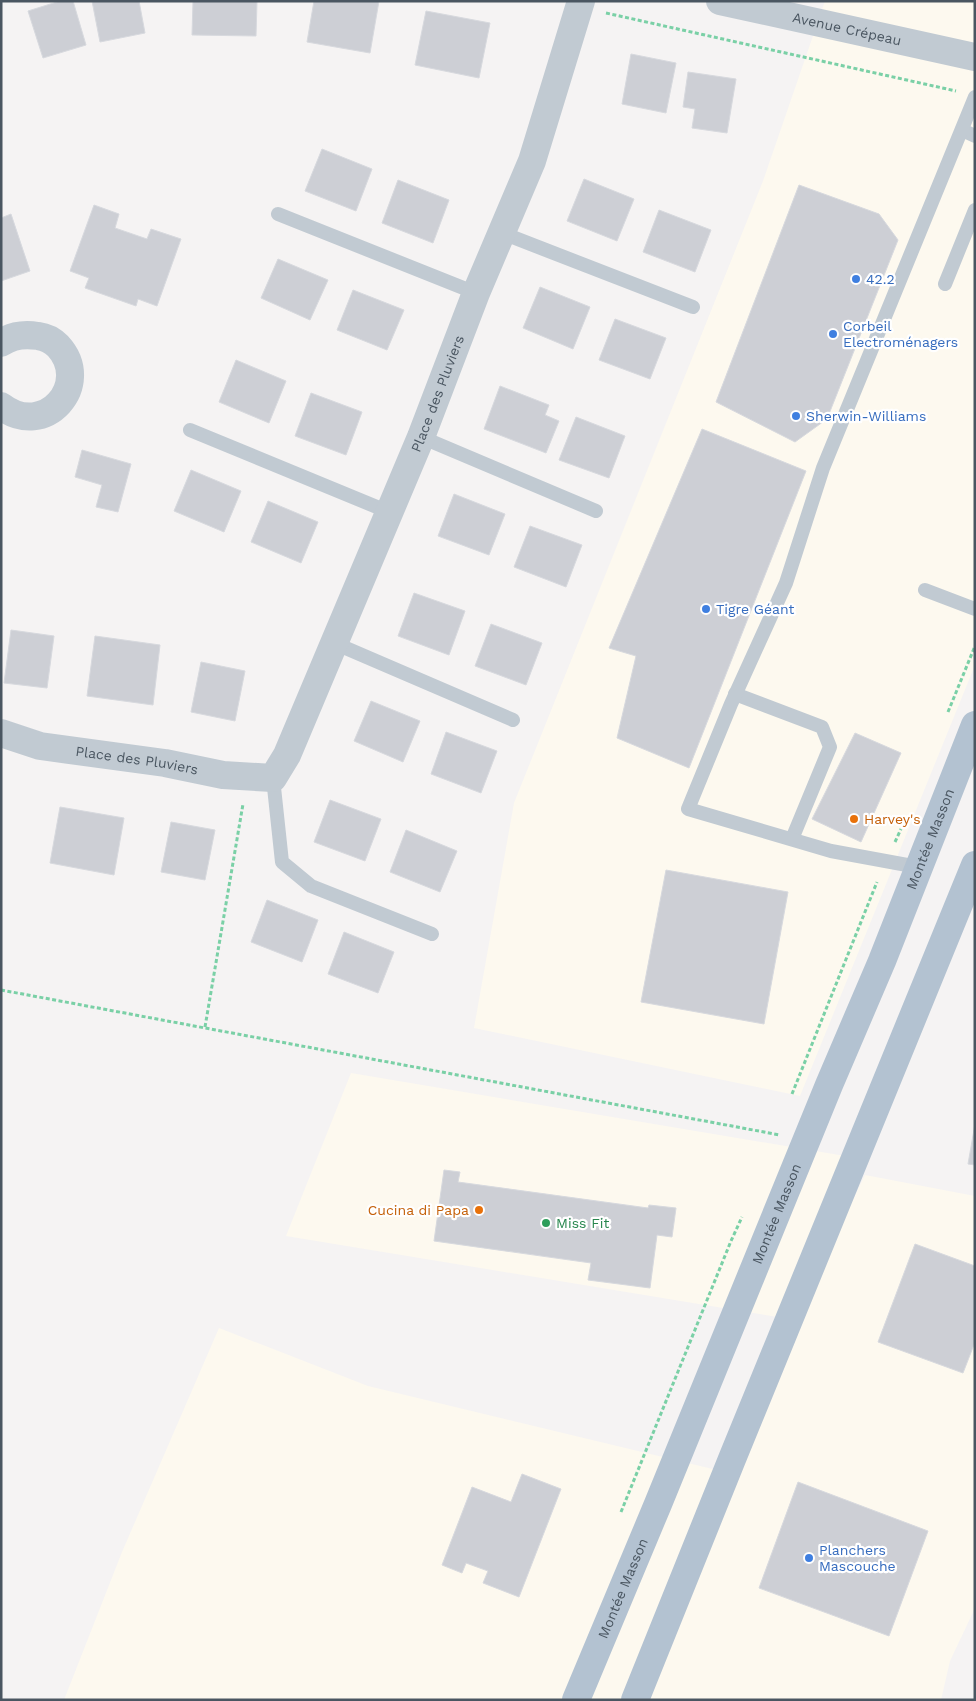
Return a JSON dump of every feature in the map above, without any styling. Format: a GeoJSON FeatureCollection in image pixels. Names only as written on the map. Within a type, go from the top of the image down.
{"type":"FeatureCollection","features":[{"type":"Feature","properties":{"kind":"main road","name":"Montée Masson"},"geometry":{"type":"LineString","coordinates":[[576,1700],[882,961],[975,725]]}},
{"type":"Feature","properties":{"kind":"main road"},"geometry":{"type":"LineString","coordinates":[[635,1700],[975,865]]}},
{"type":"Feature","properties":{"kind":"street","name":"Place des Pluviers"},"geometry":{"type":"LineString","coordinates":[[1,733],[40,746],[165,763],[223,775],[261,778],[287,755],[421,437],[476,293],[532,161],[581,1]]}},
{"type":"Feature","properties":{"kind":"street","name":"Avenue Crépeau"},"geometry":{"type":"LineString","coordinates":[[720,1],[975,58]]}},
{"type":"Feature","properties":{"kind":"street"},"geometry":{"type":"LineString","coordinates":[[1,343],[9,337],[22,335],[45,337],[63,352],[69,364],[69,376],[67,391],[60,402],[49,413],[35,416],[19,416],[1,406]]}},
{"type":"Feature","properties":{"kind":"lane"},"geometry":{"type":"LineString","coordinates":[[918,867],[831,850],[688,809],[735,694],[786,583],[823,468],[962,130],[969,95]]}},
{"type":"Feature","properties":{"kind":"lane"},"geometry":{"type":"LineString","coordinates":[[962,130],[975,136]]}},
{"type":"Feature","properties":{"kind":"lane"},"geometry":{"type":"LineString","coordinates":[[945,284],[975,210]]}},
{"type":"Feature","properties":{"kind":"lane"},"geometry":{"type":"LineString","coordinates":[[278,214],[476,293]]}},
{"type":"Feature","properties":{"kind":"lane"},"geometry":{"type":"LineString","coordinates":[[502,233],[693,307]]}},
{"type":"Feature","properties":{"kind":"lane"},"geometry":{"type":"LineString","coordinates":[[190,430],[389,512]]}},
{"type":"Feature","properties":{"kind":"lane"},"geometry":{"type":"LineString","coordinates":[[421,437],[596,511]]}},
{"type":"Feature","properties":{"kind":"lane"},"geometry":{"type":"LineString","coordinates":[[925,590],[975,608]]}},
{"type":"Feature","properties":{"kind":"lane"},"geometry":{"type":"LineString","coordinates":[[334,644],[513,720]]}},
{"type":"Feature","properties":{"kind":"lane"},"geometry":{"type":"LineString","coordinates":[[735,694],[822,727],[830,746],[792,839]]}},
{"type":"Feature","properties":{"kind":"lane"},"geometry":{"type":"LineString","coordinates":[[261,778],[282,862],[311,886],[432,934]]}},
{"type":"Feature","properties":{"kind":"path"},"geometry":{"type":"LineString","coordinates":[[606,14],[969,95]]}},
{"type":"Feature","properties":{"kind":"path"},"geometry":{"type":"LineString","coordinates":[[205,1027],[261,778]]}},
{"type":"Feature","properties":{"kind":"path"},"geometry":{"type":"LineString","coordinates":[[791,1099],[876,886]]}},
{"type":"Feature","properties":{"kind":"path"},"geometry":{"type":"LineString","coordinates":[[1,990],[807,1140]]}},
{"type":"Feature","properties":{"kind":"path"},"geometry":{"type":"LineString","coordinates":[[620,1517],[731,1241],[746,1210]]}},
{"type":"Feature","properties":{"kind":"shaded area"},"geometry":{"type":"Polygon","coordinates":[[[825,1],[975,1],[975,665],[800,1096],[474,1028],[514,803],[763,181],[825,1]]]}},
{"type":"Feature","properties":{"kind":"shaded area"},"geometry":{"type":"Polygon","coordinates":[[[351,1073],[851,1157],[784,1318],[286,1236],[351,1073]]]}},
{"type":"Feature","properties":{"kind":"shaded area"},"geometry":{"type":"Polygon","coordinates":[[[865,1175],[975,1196],[975,1608],[950,1661],[941,1700],[64,1700],[122,1552],[219,1328],[368,1386],[721,1471],[865,1175]]]}},
{"type":"Feature","properties":{"kind":"building"},"geometry":{"type":"Polygon","coordinates":[[[60,1],[73,1],[86,45],[43,58],[28,11],[60,1]]]}},
{"type":"Feature","properties":{"kind":"building"},"geometry":{"type":"Polygon","coordinates":[[[92,1],[139,1],[145,33],[100,42],[92,1]]]}},
{"type":"Feature","properties":{"kind":"building"},"geometry":{"type":"Polygon","coordinates":[[[193,1],[257,1],[256,36],[192,35],[193,1]]]}},
{"type":"Feature","properties":{"kind":"building"},"geometry":{"type":"Polygon","coordinates":[[[314,1],[379,1],[370,53],[307,42],[314,1]]]}},
{"type":"Feature","properties":{"kind":"building"},"geometry":{"type":"Polygon","coordinates":[[[426,11],[490,23],[479,78],[415,65],[426,11]]]}},
{"type":"Feature","properties":{"kind":"building"},"geometry":{"type":"Polygon","coordinates":[[[631,54],[676,63],[666,113],[622,104],[631,54]]]}},
{"type":"Feature","properties":{"kind":"building"},"geometry":{"type":"Polygon","coordinates":[[[688,72],[736,79],[727,133],[692,128],[695,109],[683,107],[688,72]]]}},
{"type":"Feature","properties":{"kind":"building"},"geometry":{"type":"Polygon","coordinates":[[[322,149],[372,169],[356,211],[305,191],[322,149]]]}},
{"type":"Feature","properties":{"kind":"building"},"geometry":{"type":"Polygon","coordinates":[[[584,179],[634,199],[617,241],[567,221],[584,179]]]}},
{"type":"Feature","properties":{"kind":"building"},"geometry":{"type":"Polygon","coordinates":[[[398,180],[449,200],[433,243],[382,223],[398,180]]]}},
{"type":"Feature","properties":{"kind":"building"},"geometry":{"type":"Polygon","coordinates":[[[799,185],[879,214],[898,240],[827,419],[795,442],[716,402],[799,185]]]}},
{"type":"Feature","properties":{"kind":"building"},"geometry":{"type":"Polygon","coordinates":[[[94,205],[119,214],[115,228],[147,239],[151,229],[181,239],[157,306],[138,299],[136,306],[85,288],[89,278],[70,271],[94,205]]]}},
{"type":"Feature","properties":{"kind":"building"},"geometry":{"type":"Polygon","coordinates":[[[659,210],[711,230],[695,272],[643,252],[659,210]]]}},
{"type":"Feature","properties":{"kind":"building"},"geometry":{"type":"Polygon","coordinates":[[[11,214],[30,271],[1,281],[1,218],[11,214]]]}},
{"type":"Feature","properties":{"kind":"building"},"geometry":{"type":"Polygon","coordinates":[[[278,259],[328,280],[310,320],[261,298],[278,259]]]}},
{"type":"Feature","properties":{"kind":"building"},"geometry":{"type":"Polygon","coordinates":[[[540,287],[590,307],[573,349],[523,328],[540,287]]]}},
{"type":"Feature","properties":{"kind":"building"},"geometry":{"type":"Polygon","coordinates":[[[353,290],[404,310],[387,350],[337,330],[353,290]]]}},
{"type":"Feature","properties":{"kind":"building"},"geometry":{"type":"Polygon","coordinates":[[[615,319],[666,338],[650,379],[599,360],[615,319]]]}},
{"type":"Feature","properties":{"kind":"building"},"geometry":{"type":"Polygon","coordinates":[[[236,360],[286,381],[269,423],[219,402],[236,360]]]}},
{"type":"Feature","properties":{"kind":"building"},"geometry":{"type":"Polygon","coordinates":[[[500,386],[549,405],[545,415],[559,421],[546,453],[484,429],[500,386]]]}},
{"type":"Feature","properties":{"kind":"building"},"geometry":{"type":"Polygon","coordinates":[[[311,393],[362,412],[346,455],[295,436],[311,393]]]}},
{"type":"Feature","properties":{"kind":"building"},"geometry":{"type":"Polygon","coordinates":[[[576,417],[625,436],[609,478],[559,460],[576,417]]]}},
{"type":"Feature","properties":{"kind":"building"},"geometry":{"type":"Polygon","coordinates":[[[702,429],[806,471],[689,768],[617,738],[636,656],[609,648],[702,429]]]}},
{"type":"Feature","properties":{"kind":"building"},"geometry":{"type":"Polygon","coordinates":[[[82,450],[131,464],[118,512],[96,507],[102,485],[75,477],[82,450]]]}},
{"type":"Feature","properties":{"kind":"building"},"geometry":{"type":"Polygon","coordinates":[[[191,470],[241,491],[224,532],[174,511],[191,470]]]}},
{"type":"Feature","properties":{"kind":"building"},"geometry":{"type":"Polygon","coordinates":[[[454,494],[505,514],[489,555],[438,536],[454,494]]]}},
{"type":"Feature","properties":{"kind":"building"},"geometry":{"type":"Polygon","coordinates":[[[268,501],[318,522],[301,563],[251,542],[268,501]]]}},
{"type":"Feature","properties":{"kind":"building"},"geometry":{"type":"Polygon","coordinates":[[[530,526],[582,545],[566,587],[514,567],[530,526]]]}},
{"type":"Feature","properties":{"kind":"building"},"geometry":{"type":"Polygon","coordinates":[[[414,593],[465,611],[449,655],[398,636],[414,593]]]}},
{"type":"Feature","properties":{"kind":"building"},"geometry":{"type":"Polygon","coordinates":[[[491,624],[542,643],[526,685],[475,666],[491,624]]]}},
{"type":"Feature","properties":{"kind":"building"},"geometry":{"type":"Polygon","coordinates":[[[11,630],[54,636],[47,688],[4,683],[11,630]]]}},
{"type":"Feature","properties":{"kind":"building"},"geometry":{"type":"Polygon","coordinates":[[[95,636],[160,645],[153,705],[87,696],[95,636]]]}},
{"type":"Feature","properties":{"kind":"building"},"geometry":{"type":"Polygon","coordinates":[[[201,662],[245,671],[235,721],[191,712],[201,662]]]}},
{"type":"Feature","properties":{"kind":"building"},"geometry":{"type":"Polygon","coordinates":[[[371,701],[420,721],[403,762],[354,741],[371,701]]]}},
{"type":"Feature","properties":{"kind":"building"},"geometry":{"type":"Polygon","coordinates":[[[446,732],[497,751],[481,793],[431,774],[446,732]]]}},
{"type":"Feature","properties":{"kind":"building"},"geometry":{"type":"Polygon","coordinates":[[[855,733],[901,753],[861,842],[812,819],[855,733]]]}},
{"type":"Feature","properties":{"kind":"building"},"geometry":{"type":"Polygon","coordinates":[[[330,800],[381,819],[365,861],[314,842],[330,800]]]}},
{"type":"Feature","properties":{"kind":"building"},"geometry":{"type":"Polygon","coordinates":[[[60,807],[124,818],[114,875],[50,863],[60,807]]]}},
{"type":"Feature","properties":{"kind":"building"},"geometry":{"type":"Polygon","coordinates":[[[171,822],[215,830],[205,880],[161,872],[171,822]]]}},
{"type":"Feature","properties":{"kind":"building"},"geometry":{"type":"Polygon","coordinates":[[[406,830],[457,851],[440,892],[390,872],[406,830]]]}},
{"type":"Feature","properties":{"kind":"building"},"geometry":{"type":"Polygon","coordinates":[[[666,870],[788,892],[764,1024],[641,1002],[666,870]]]}},
{"type":"Feature","properties":{"kind":"building"},"geometry":{"type":"Polygon","coordinates":[[[267,900],[318,920],[302,962],[251,942],[267,900]]]}},
{"type":"Feature","properties":{"kind":"building"},"geometry":{"type":"Polygon","coordinates":[[[344,932],[394,952],[378,993],[328,974],[344,932]]]}},
{"type":"Feature","properties":{"kind":"building"},"geometry":{"type":"Polygon","coordinates":[[[975,1124],[975,1165],[968,1164],[975,1124]]]}},
{"type":"Feature","properties":{"kind":"building"},"geometry":{"type":"Polygon","coordinates":[[[444,1170],[460,1172],[458,1182],[648,1208],[649,1205],[676,1208],[672,1237],[657,1235],[650,1288],[588,1280],[591,1263],[434,1241],[444,1170]]]}},
{"type":"Feature","properties":{"kind":"building"},"geometry":{"type":"Polygon","coordinates":[[[915,1244],[975,1266],[975,1342],[963,1373],[878,1342],[915,1244]]]}},
{"type":"Feature","properties":{"kind":"building"},"geometry":{"type":"Polygon","coordinates":[[[522,1474],[561,1489],[519,1597],[483,1583],[488,1571],[466,1563],[462,1573],[442,1565],[472,1487],[511,1502],[522,1474]]]}},
{"type":"Feature","properties":{"kind":"building"},"geometry":{"type":"Polygon","coordinates":[[[798,1482],[928,1531],[889,1636],[759,1588],[798,1482]]]}},
{"type":"Feature","properties":{"kind":"place","name":"42.2"},"geometry":{"type":"Point","coordinates":[856,279]}},
{"type":"Feature","properties":{"kind":"place","name":"Corbeil Electroménagers"},"geometry":{"type":"Point","coordinates":[833,334]}},
{"type":"Feature","properties":{"kind":"place","name":"Sherwin-Williams"},"geometry":{"type":"Point","coordinates":[796,416]}},
{"type":"Feature","properties":{"kind":"place","name":"Tigre Géant"},"geometry":{"type":"Point","coordinates":[706,609]}},
{"type":"Feature","properties":{"kind":"place","name":"Harvey's"},"geometry":{"type":"Point","coordinates":[854,819]}},
{"type":"Feature","properties":{"kind":"place","name":"Cucina di Papa"},"geometry":{"type":"Point","coordinates":[479,1210]}},
{"type":"Feature","properties":{"kind":"place","name":"Miss Fit"},"geometry":{"type":"Point","coordinates":[546,1223]}},
{"type":"Feature","properties":{"kind":"place","name":"Planchers Mascouche"},"geometry":{"type":"Point","coordinates":[809,1558]}}]}
